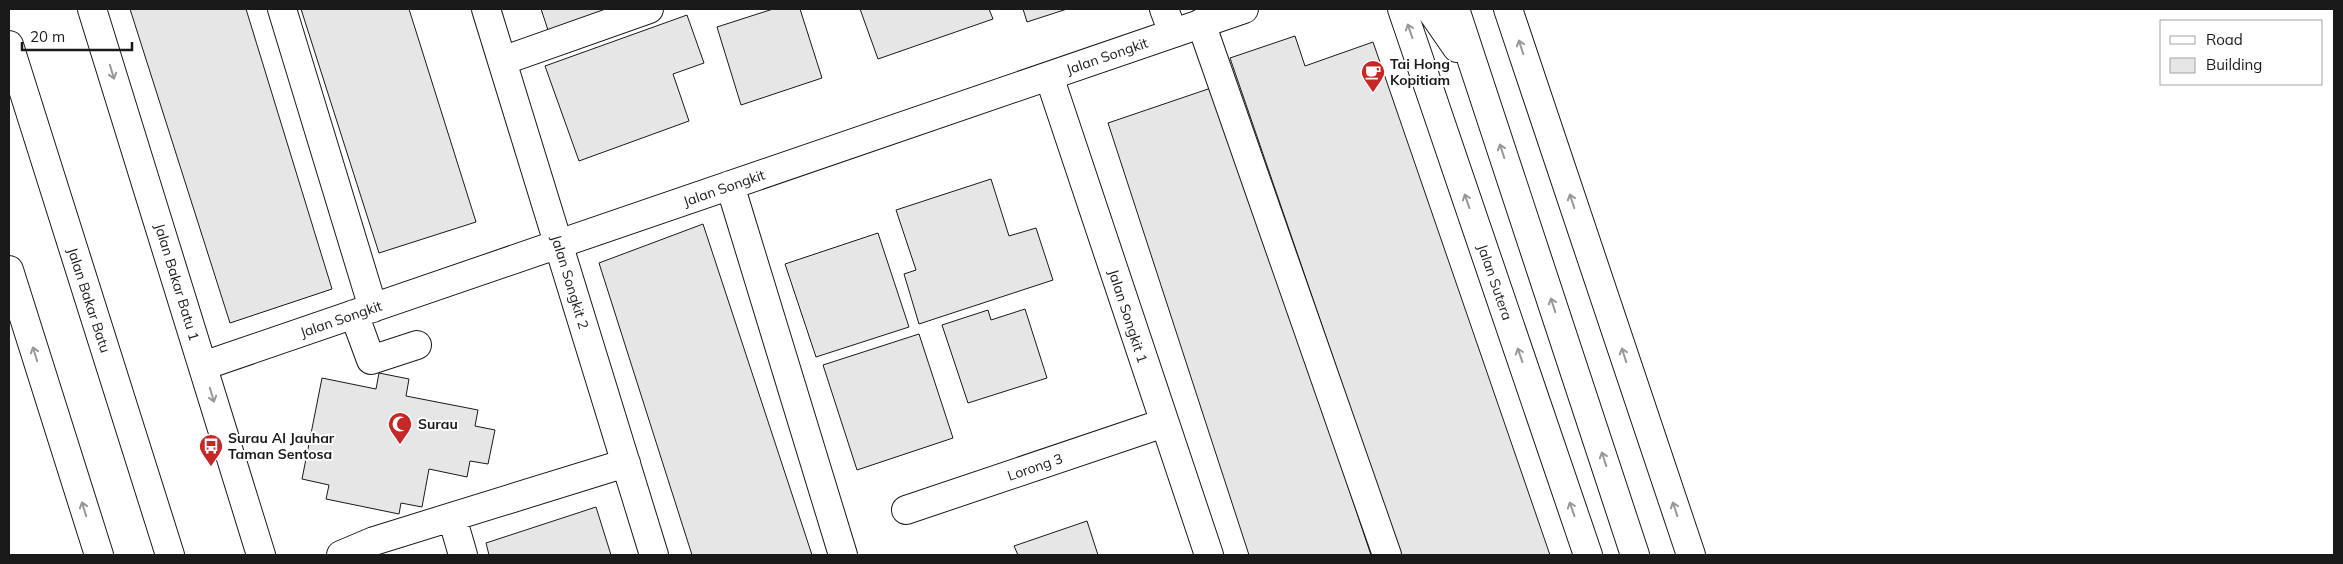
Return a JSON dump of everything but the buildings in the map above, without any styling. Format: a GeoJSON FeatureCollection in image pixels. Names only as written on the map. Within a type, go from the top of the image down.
{"type":"FeatureCollection","features":[{"type":"Feature","properties":{"kind":"street","name":"Jalan Bakar Batu 1"},"geometry":{"type":"LineString","coordinates":[[92,9],[261,555]]}},
{"type":"Feature","properties":{"kind":"street"},"geometry":{"type":"LineString","coordinates":[[282,9],[363,311],[371,360],[417,345]]}},
{"type":"Feature","properties":{"kind":"street","name":"Jalan Songkit 2"},"geometry":{"type":"LineString","coordinates":[[486,9],[654,555]]}},
{"type":"Feature","properties":{"kind":"street"},"geometry":{"type":"LineString","coordinates":[[502,61],[649,9]]}},
{"type":"Feature","properties":{"kind":"street","name":"Jalan Songkit"},"geometry":{"type":"LineString","coordinates":[[203,366],[1049,76],[1169,21],[1202,23],[1244,9]]}},
{"type":"Feature","properties":{"kind":"street","name":"Jalan Sutera"},"geometry":{"type":"LineString","coordinates":[[1402,9],[1588,555]]}},
{"type":"Feature","properties":{"kind":"street"},"geometry":{"type":"LineString","coordinates":[[1430,9],[1452,38],[1484,98]]}},
{"type":"Feature","properties":{"kind":"street"},"geometry":{"type":"LineString","coordinates":[[1455,9],[1635,555]]}},
{"type":"Feature","properties":{"kind":"street"},"geometry":{"type":"LineString","coordinates":[[1476,9],[1484,98]]}},
{"type":"Feature","properties":{"kind":"street"},"geometry":{"type":"LineString","coordinates":[[1508,9],[1690,555]]}},
{"type":"Feature","properties":{"kind":"street"},"geometry":{"type":"LineString","coordinates":[[1202,23],[1387,555]]}},
{"type":"Feature","properties":{"kind":"street","name":"Jalan Bakar Batu"},"geometry":{"type":"LineString","coordinates":[[9,45],[170,555]]}},
{"type":"Feature","properties":{"kind":"street"},"geometry":{"type":"LineString","coordinates":[[9,54],[55,229],[159,555]]}},
{"type":"Feature","properties":{"kind":"street","name":"Jalan Songkit 1"},"geometry":{"type":"LineString","coordinates":[[1049,76],[1209,555]]}},
{"type":"Feature","properties":{"kind":"street"},"geometry":{"type":"LineString","coordinates":[[730,186],[843,555]]}},
{"type":"Feature","properties":{"kind":"street"},"geometry":{"type":"LineString","coordinates":[[9,270],[99,555]]}},
{"type":"Feature","properties":{"kind":"street","name":"Lorong 3"},"geometry":{"type":"LineString","coordinates":[[906,510],[1164,423]]}},
{"type":"Feature","properties":{"kind":"street"},"geometry":{"type":"LineString","coordinates":[[340,555],[374,541],[626,463]]}},
{"type":"Feature","properties":{"kind":"street"},"geometry":{"type":"LineString","coordinates":[[452,517],[463,555]]}},
{"type":"Feature","properties":{"kind":"place","name":"Tai Hong Kopitiam"},"geometry":{"type":"Point","coordinates":[1373,93]}},
{"type":"Feature","properties":{"kind":"place","name":"Surau"},"geometry":{"type":"Point","coordinates":[400,445]}},
{"type":"Feature","properties":{"kind":"place","name":"Surau Al Jauhar Taman Sentosa"},"geometry":{"type":"Point","coordinates":[211,467]}}]}
